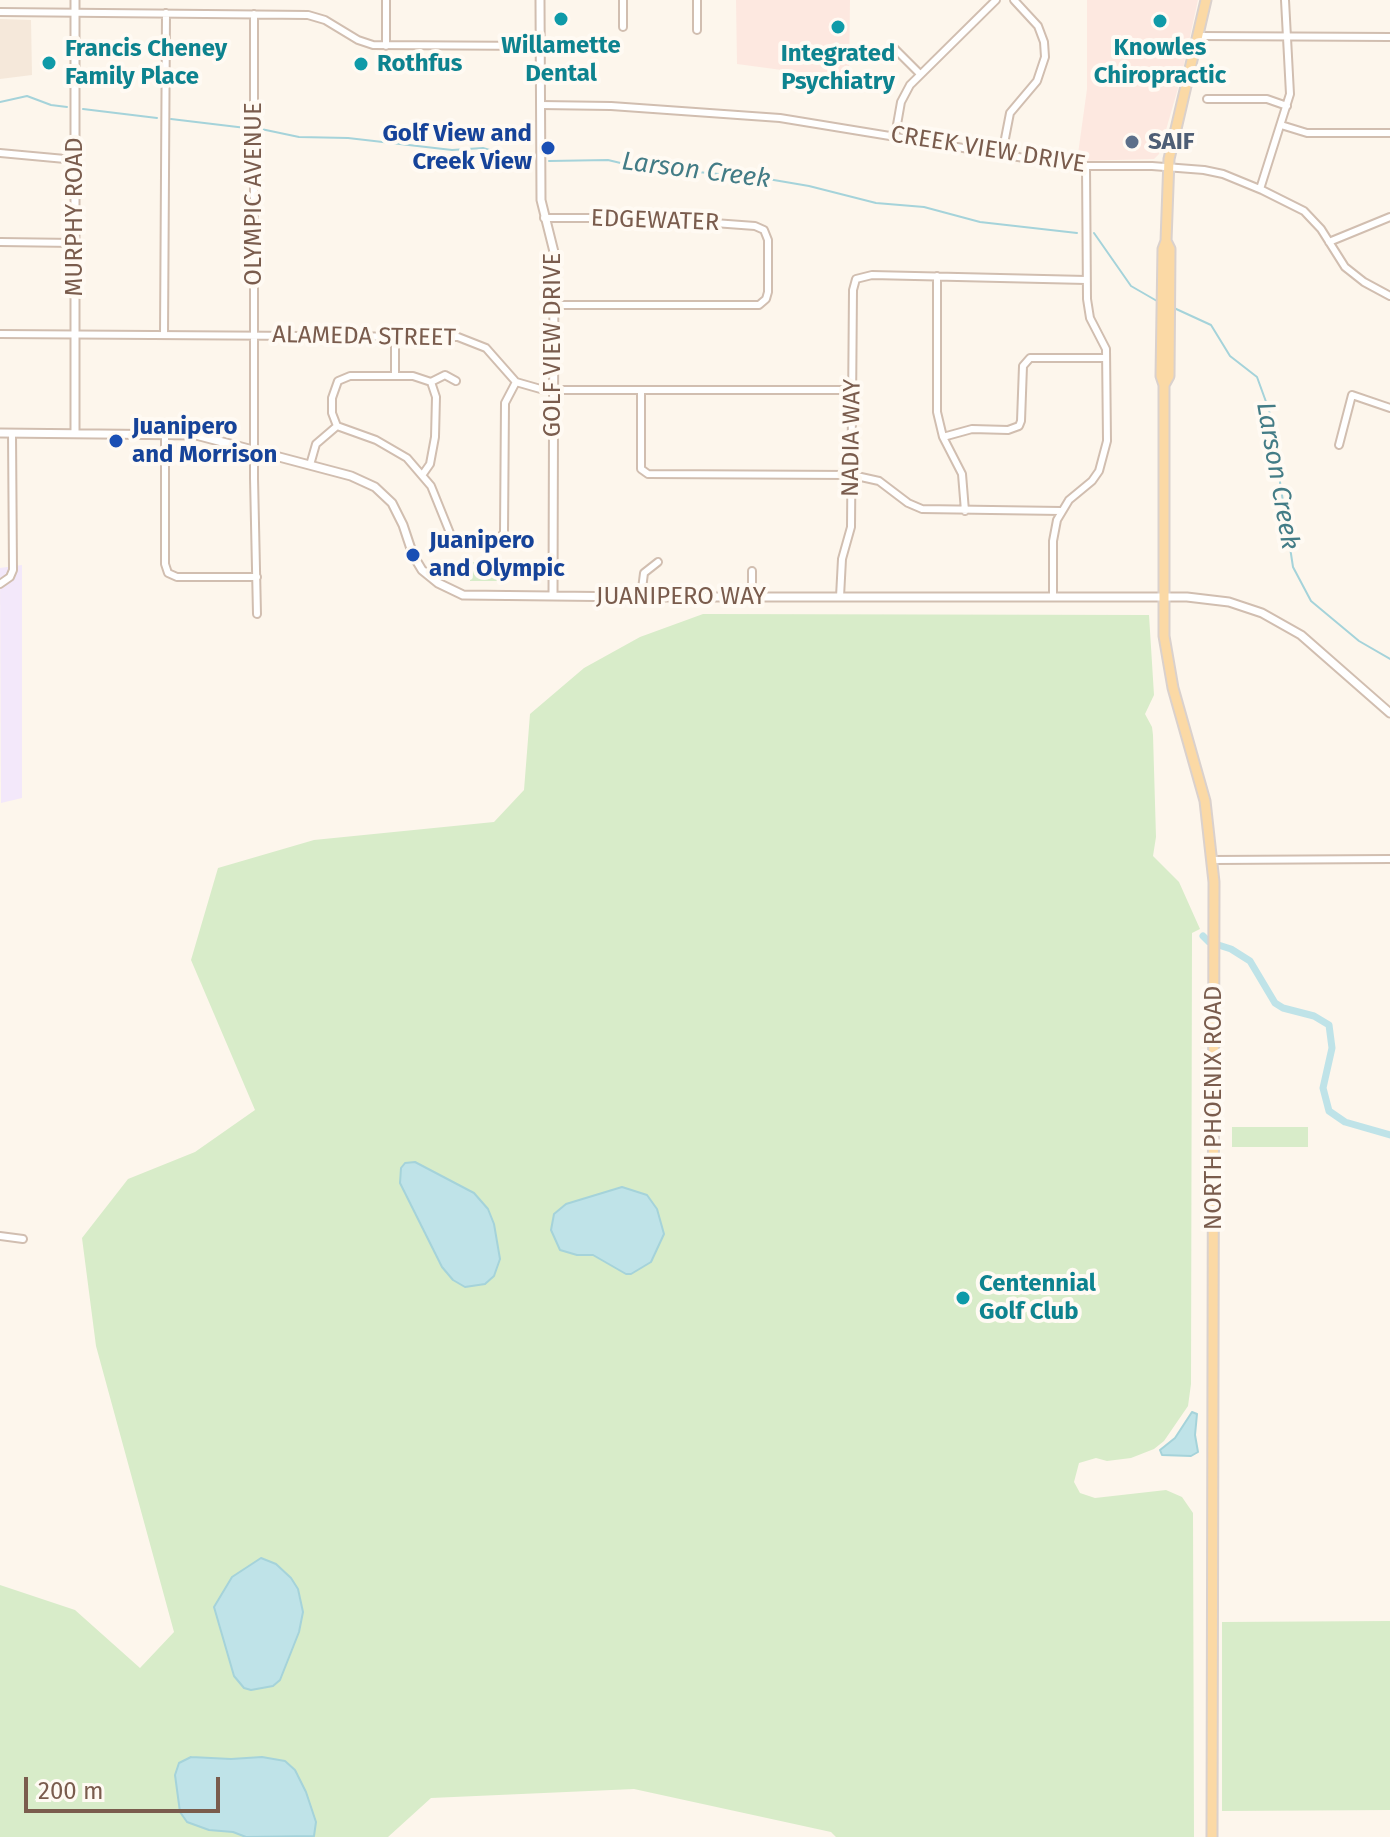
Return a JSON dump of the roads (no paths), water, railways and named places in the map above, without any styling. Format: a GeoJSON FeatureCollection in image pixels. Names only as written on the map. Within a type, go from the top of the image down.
{"type":"FeatureCollection","features":[{"type":"Feature","properties":{"kind":"main road","name":"NORTH PHOENIX ROAD"},"geometry":{"type":"LineString","coordinates":[[1206,0],[1174,129],[1168,166],[1161,376],[1164,385],[1163,596],[1169,669],[1203,792],[1213,860],[1212,1837]]}},
{"type":"Feature","properties":{"kind":"street","name":"MURPHY ROAD"},"geometry":{"type":"LineString","coordinates":[[75,0],[75,433]]}},
{"type":"Feature","properties":{"kind":"street"},"geometry":{"type":"LineString","coordinates":[[386,0],[386,46]]}},
{"type":"Feature","properties":{"kind":"street","name":"GOLF VIEW DRIVE"},"geometry":{"type":"LineString","coordinates":[[540,0],[541,200],[554,245],[553,596]]}},
{"type":"Feature","properties":{"kind":"street"},"geometry":{"type":"LineString","coordinates":[[623,0],[623,27]]}},
{"type":"Feature","properties":{"kind":"street"},"geometry":{"type":"LineString","coordinates":[[697,0],[697,30]]}},
{"type":"Feature","properties":{"kind":"street"},"geometry":{"type":"LineString","coordinates":[[895,136],[904,94],[920,74],[996,0]]}},
{"type":"Feature","properties":{"kind":"street"},"geometry":{"type":"LineString","coordinates":[[1002,154],[1010,113],[1037,81],[1045,57],[1038,26],[1014,0]]}},
{"type":"Feature","properties":{"kind":"street"},"geometry":{"type":"LineString","coordinates":[[1260,189],[1287,106],[1291,83],[1285,36],[1285,0]]}},
{"type":"Feature","properties":{"kind":"street"},"geometry":{"type":"LineString","coordinates":[[0,12],[308,15],[325,20],[358,40],[386,46],[540,46]]}},
{"type":"Feature","properties":{"kind":"street"},"geometry":{"type":"LineString","coordinates":[[164,335],[166,13]]}},
{"type":"Feature","properties":{"kind":"street","name":"OLYMPIC AVENUE"},"geometry":{"type":"LineString","coordinates":[[254,14],[257,614]]}},
{"type":"Feature","properties":{"kind":"street"},"geometry":{"type":"LineString","coordinates":[[1199,36],[1390,37]]}},
{"type":"Feature","properties":{"kind":"street"},"geometry":{"type":"LineString","coordinates":[[894,48],[920,74]]}},
{"type":"Feature","properties":{"kind":"street"},"geometry":{"type":"LineString","coordinates":[[1207,99],[1267,99],[1287,106]]}},
{"type":"Feature","properties":{"kind":"street","name":"CREEK VIEW DRIVE"},"geometry":{"type":"LineString","coordinates":[[541,105],[623,106],[780,118],[1086,166],[1168,166],[1223,174],[1304,211],[1313,218],[1345,267],[1390,296]]}},
{"type":"Feature","properties":{"kind":"street"},"geometry":{"type":"LineString","coordinates":[[1281,125],[1307,133],[1390,133]]}},
{"type":"Feature","properties":{"kind":"street"},"geometry":{"type":"LineString","coordinates":[[0,153],[76,160]]}},
{"type":"Feature","properties":{"kind":"street"},"geometry":{"type":"LineString","coordinates":[[1053,597],[1054,531],[1061,511],[1076,493],[1092,481],[1103,462],[1107,441],[1104,342],[1088,311],[1086,166]]}},
{"type":"Feature","properties":{"kind":"street"},"geometry":{"type":"LineString","coordinates":[[1329,242],[1390,217]]}},
{"type":"Feature","properties":{"kind":"street","name":"EDGEWATER"},"geometry":{"type":"LineString","coordinates":[[544,218],[646,218],[755,226],[764,230],[768,240],[768,292],[763,303],[753,306],[554,305]]}},
{"type":"Feature","properties":{"kind":"street"},"geometry":{"type":"LineString","coordinates":[[0,242],[75,243]]}},
{"type":"Feature","properties":{"kind":"street","name":"NADIA WAY"},"geometry":{"type":"LineString","coordinates":[[840,597],[842,559],[851,534],[853,290],[858,278],[872,275],[937,276]]}},
{"type":"Feature","properties":{"kind":"street"},"geometry":{"type":"LineString","coordinates":[[965,511],[962,474],[943,437],[937,412],[937,276],[1086,280]]}},
{"type":"Feature","properties":{"kind":"street","name":"ALAMEDA STREET"},"geometry":{"type":"LineString","coordinates":[[0,334],[467,339],[486,348],[516,382]]}},
{"type":"Feature","properties":{"kind":"street"},"geometry":{"type":"LineString","coordinates":[[395,336],[395,376]]}},
{"type":"Feature","properties":{"kind":"street"},"geometry":{"type":"LineString","coordinates":[[943,437],[972,429],[1008,430],[1019,426],[1023,366],[1030,358],[1106,358]]}},
{"type":"Feature","properties":{"kind":"street"},"geometry":{"type":"LineString","coordinates":[[431,382],[445,375],[456,381]]}},
{"type":"Feature","properties":{"kind":"street"},"geometry":{"type":"LineString","coordinates":[[423,474],[430,464],[435,437],[436,397],[431,382],[421,377],[395,376],[350,376],[338,381],[332,398],[332,413],[337,426],[388,446],[407,458],[423,474],[439,500],[452,538],[466,547],[486,547],[498,542],[505,526],[505,403],[516,382],[554,390],[853,390]]}},
{"type":"Feature","properties":{"kind":"street"},"geometry":{"type":"LineString","coordinates":[[641,390],[641,469],[648,474],[852,475],[879,481],[908,503],[922,509],[1061,511]]}},
{"type":"Feature","properties":{"kind":"street"},"geometry":{"type":"LineString","coordinates":[[1339,445],[1352,395],[1390,408]]}},
{"type":"Feature","properties":{"kind":"street"},"geometry":{"type":"LineString","coordinates":[[310,465],[316,444],[337,426]]}},
{"type":"Feature","properties":{"kind":"street","name":"JUANIPERO WAY"},"geometry":{"type":"LineString","coordinates":[[0,433],[165,433],[210,437],[364,481],[384,495],[398,514],[417,564],[428,576],[449,590],[478,596],[1163,596],[1202,597],[1229,602],[1273,619],[1312,644],[1390,713]]}},
{"type":"Feature","properties":{"kind":"street"},"geometry":{"type":"LineString","coordinates":[[0,584],[10,577],[13,570],[12,433]]}},
{"type":"Feature","properties":{"kind":"street"},"geometry":{"type":"LineString","coordinates":[[165,433],[165,564],[168,573],[177,577],[257,577]]}},
{"type":"Feature","properties":{"kind":"street"},"geometry":{"type":"LineString","coordinates":[[641,597],[644,573],[658,562]]}},
{"type":"Feature","properties":{"kind":"street"},"geometry":{"type":"LineString","coordinates":[[752,571],[752,597]]}},
{"type":"Feature","properties":{"kind":"street"},"geometry":{"type":"LineString","coordinates":[[1213,860],[1390,859]]}},
{"type":"Feature","properties":{"kind":"street"},"geometry":{"type":"LineString","coordinates":[[0,1236],[23,1239]]}},
{"type":"Feature","properties":{"kind":"water"},"geometry":{"type":"Polygon","coordinates":[[[415,1162],[474,1193],[488,1209],[500,1259],[494,1276],[485,1284],[465,1287],[453,1280],[442,1267],[400,1183],[401,1168],[405,1163],[415,1162]]]}},
{"type":"Feature","properties":{"kind":"water"},"geometry":{"type":"Polygon","coordinates":[[[622,1187],[647,1195],[657,1209],[664,1234],[651,1262],[626,1274],[593,1255],[560,1250],[551,1230],[554,1214],[566,1204],[622,1187]]]}},
{"type":"Feature","properties":{"kind":"water"},"geometry":{"type":"Polygon","coordinates":[[[1192,1412],[1197,1414],[1195,1435],[1198,1452],[1191,1456],[1162,1455],[1160,1450],[1175,1438],[1192,1412]]]}},
{"type":"Feature","properties":{"kind":"water"},"geometry":{"type":"Polygon","coordinates":[[[261,1558],[276,1564],[291,1578],[298,1589],[303,1612],[299,1632],[280,1680],[273,1686],[251,1690],[244,1688],[234,1676],[214,1607],[232,1577],[261,1558]]]}},
{"type":"Feature","properties":{"kind":"water"},"geometry":{"type":"Polygon","coordinates":[[[191,1757],[262,1757],[285,1761],[295,1770],[306,1792],[316,1822],[314,1836],[246,1837],[187,1822],[180,1812],[175,1775],[179,1763],[191,1757]]]}},
{"type":"Feature","properties":{"kind":"waterway"},"geometry":{"type":"LineString","coordinates":[[1180,43],[1188,49]]}},
{"type":"Feature","properties":{"kind":"waterway","name":"Larson Creek"},"geometry":{"type":"LineString","coordinates":[[0,102],[27,96],[67,107]]}},
{"type":"Feature","properties":{"kind":"waterway","name":"Larson Creek"},"geometry":{"type":"LineString","coordinates":[[83,109],[157,118]]}},
{"type":"Feature","properties":{"kind":"waterway","name":"Larson Creek"},"geometry":{"type":"LineString","coordinates":[[171,119],[246,128]]}},
{"type":"Feature","properties":{"kind":"waterway","name":"Larson Creek"},"geometry":{"type":"LineString","coordinates":[[261,129],[299,137],[348,138],[452,150],[483,148],[529,162]]}},
{"type":"Feature","properties":{"kind":"waterway","name":"Larson Creek"},"geometry":{"type":"LineString","coordinates":[[549,161],[608,160],[633,166],[762,178],[876,203],[924,207],[980,222],[1077,233]]}},
{"type":"Feature","properties":{"kind":"waterway","name":"Larson Creek"},"geometry":{"type":"LineString","coordinates":[[1094,233],[1131,286],[1157,301]]}},
{"type":"Feature","properties":{"kind":"waterway","name":"Larson Creek"},"geometry":{"type":"LineString","coordinates":[[1174,308],[1211,325],[1230,356],[1257,377],[1269,410],[1293,567],[1311,601],[1359,641],[1390,659]]}},
{"type":"Feature","properties":{"kind":"waterway"},"geometry":{"type":"LineString","coordinates":[[1203,936],[1209,942],[1231,949],[1250,961],[1275,1003],[1314,1016],[1329,1025],[1332,1048],[1323,1088],[1329,1111],[1345,1122],[1390,1135]]}},
{"type":"Feature","properties":{"kind":"place","name":"Willamette Dental"},"geometry":{"type":"Point","coordinates":[561,19]}},
{"type":"Feature","properties":{"kind":"place","name":"Knowles Chiropractic"},"geometry":{"type":"Point","coordinates":[1160,21]}},
{"type":"Feature","properties":{"kind":"place","name":"Integrated Psychiatry"},"geometry":{"type":"Point","coordinates":[838,27]}},
{"type":"Feature","properties":{"kind":"place","name":"Francis Cheney Family Place"},"geometry":{"type":"Point","coordinates":[49,63]}},
{"type":"Feature","properties":{"kind":"place","name":"Rothfus"},"geometry":{"type":"Point","coordinates":[361,64]}},
{"type":"Feature","properties":{"kind":"place","name":"SAIF"},"geometry":{"type":"Point","coordinates":[1132,142]}},
{"type":"Feature","properties":{"kind":"place","name":"Golf View and Creek View"},"geometry":{"type":"Point","coordinates":[548,148]}},
{"type":"Feature","properties":{"kind":"place","name":"Juanipero and Morrison"},"geometry":{"type":"Point","coordinates":[116,441]}},
{"type":"Feature","properties":{"kind":"place","name":"Juanipero and Olympic"},"geometry":{"type":"Point","coordinates":[413,555]}},
{"type":"Feature","properties":{"kind":"place","name":"Centennial Golf Club"},"geometry":{"type":"Point","coordinates":[963,1298]}}]}
